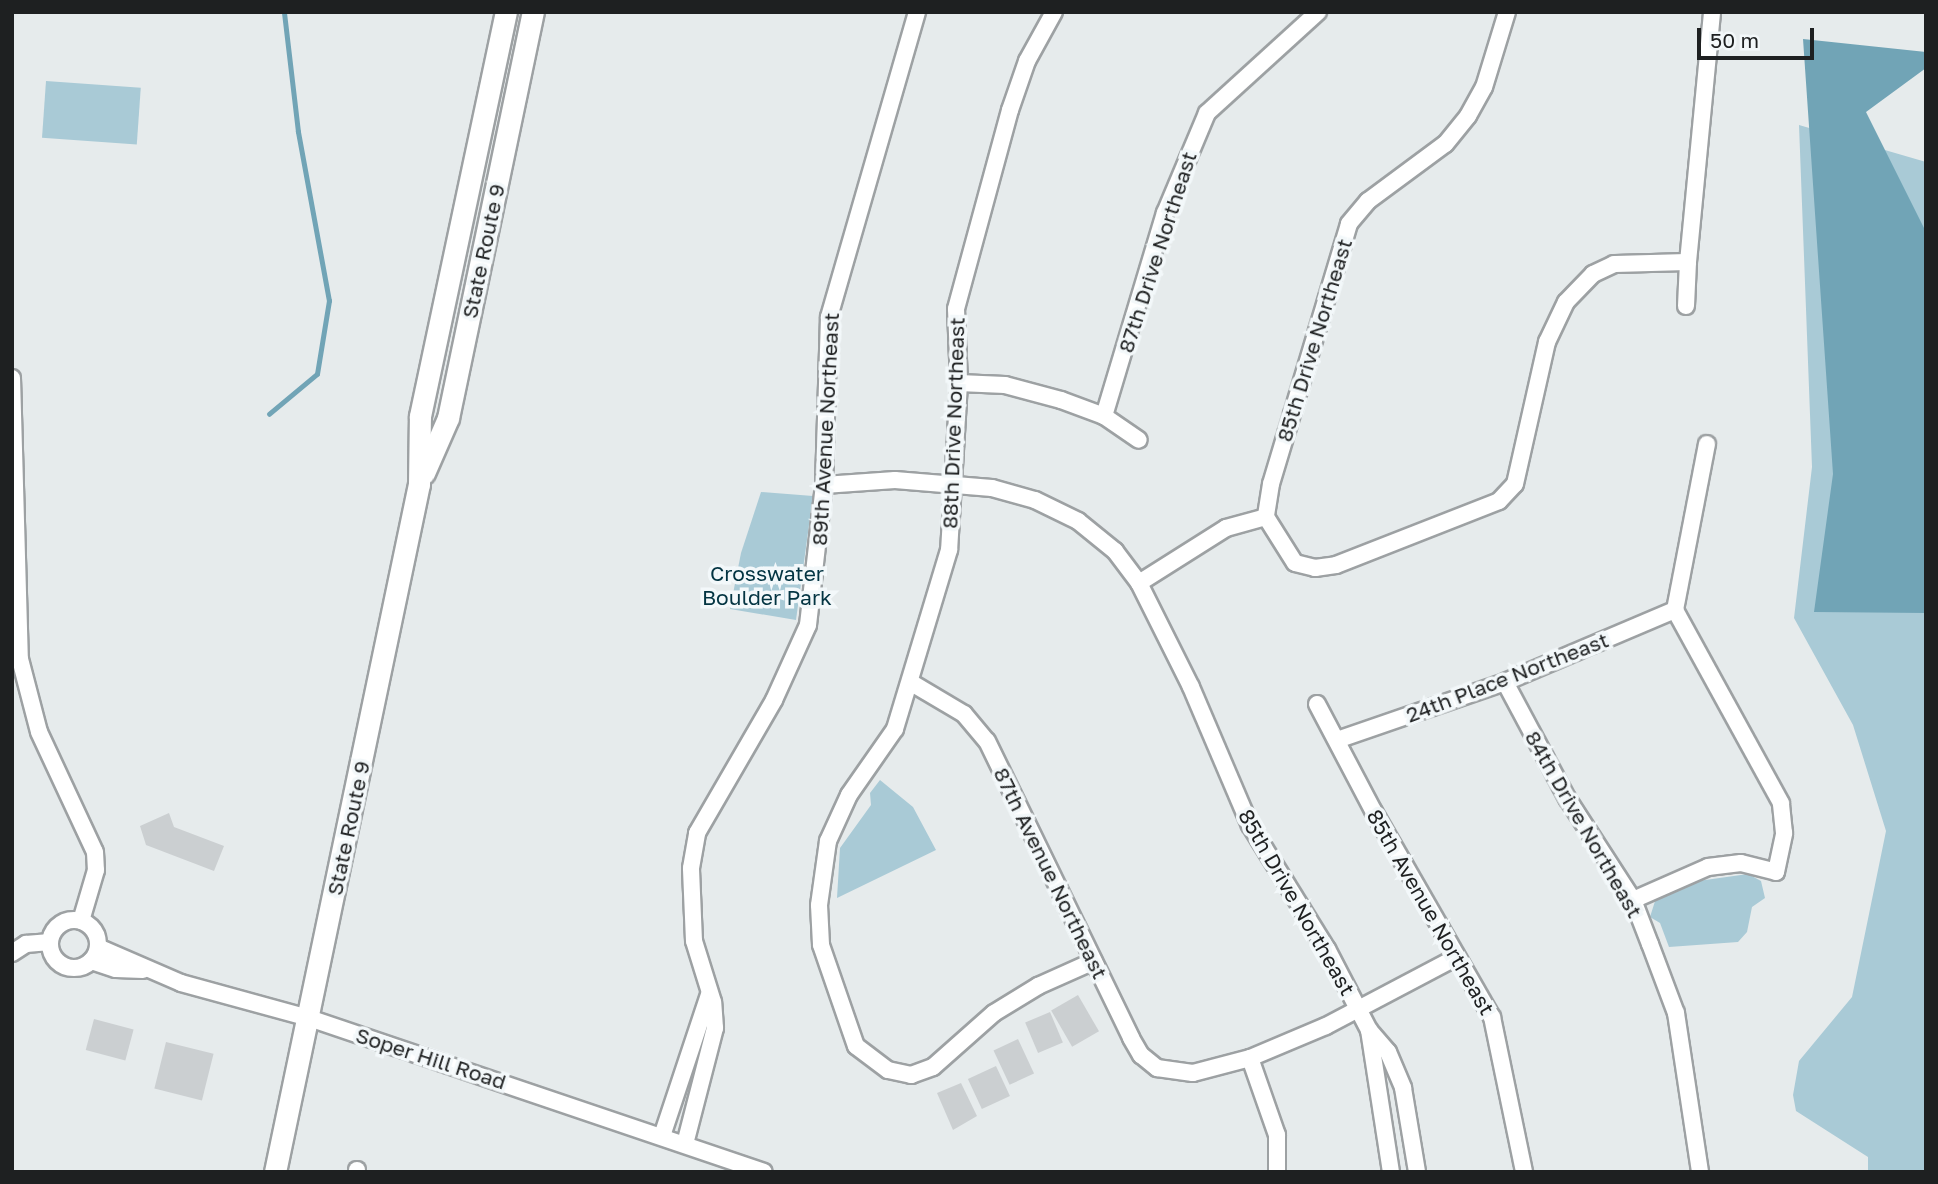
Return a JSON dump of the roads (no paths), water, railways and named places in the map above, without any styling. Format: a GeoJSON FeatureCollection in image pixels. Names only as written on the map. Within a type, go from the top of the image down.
{"type":"FeatureCollection","features":[{"type":"Feature","properties":{"kind":"main road","name":"State Route 9"},"geometry":{"type":"LineString","coordinates":[[275,1172],[419,484],[420,416],[506,12]]}},
{"type":"Feature","properties":{"kind":"main road","name":"State Route 9"},"geometry":{"type":"LineString","coordinates":[[419,484],[448,418],[533,12]]}},
{"type":"Feature","properties":{"kind":"street","name":"89th Avenue Northeast"},"geometry":{"type":"LineString","coordinates":[[685,1144],[715,1028],[694,941],[691,901],[697,833],[774,700],[808,625],[824,485],[829,317],[918,12]]}},
{"type":"Feature","properties":{"kind":"street","name":"88th Drive Northeast"},"geometry":{"type":"LineString","coordinates":[[1054,12],[1027,61],[956,309],[959,383],[949,550],[895,729],[849,795],[828,841],[820,874],[824,957],[847,1028],[856,1046],[872,1060],[911,1075],[933,1067],[994,1013],[1038,986],[1094,961]]}},
{"type":"Feature","properties":{"kind":"street","name":"87th Drive Northeast"},"geometry":{"type":"LineString","coordinates":[[1104,416],[1166,214],[1207,113],[1318,12]]}},
{"type":"Feature","properties":{"kind":"street","name":"85th Drive Northeast"},"geometry":{"type":"LineString","coordinates":[[1265,517],[1271,484],[1349,224],[1368,201],[1445,144],[1468,116],[1484,87],[1507,12]]}},
{"type":"Feature","properties":{"kind":"street"},"geometry":{"type":"LineString","coordinates":[[1686,306],[1712,12]]}},
{"type":"Feature","properties":{"kind":"street"},"geometry":{"type":"LineString","coordinates":[[1139,583],[1226,528],[1265,517],[1295,563],[1315,568],[1336,565],[1499,501],[1515,484],[1547,342],[1566,302],[1593,274],[1614,264],[1688,262]]}},
{"type":"Feature","properties":{"kind":"street"},"geometry":{"type":"LineString","coordinates":[[12,378],[20,659],[39,732],[96,861],[81,921]]}},
{"type":"Feature","properties":{"kind":"street"},"geometry":{"type":"LineString","coordinates":[[959,383],[1024,389],[1104,416],[1139,440]]}},
{"type":"Feature","properties":{"kind":"street"},"geometry":{"type":"LineString","coordinates":[[1633,900],[1708,867],[1741,863],[1776,872],[1784,834],[1781,803],[1675,610],[1707,444]]}},
{"type":"Feature","properties":{"kind":"street","name":"85th Drive Northeast"},"geometry":{"type":"LineString","coordinates":[[824,485],[895,480],[955,484],[1035,500],[1078,521],[1115,551],[1139,583],[1191,687],[1250,825],[1327,949],[1369,1030],[1388,1052],[1403,1088],[1417,1172]]}},
{"type":"Feature","properties":{"kind":"street","name":"24th Place Northeast"},"geometry":{"type":"LineString","coordinates":[[1336,740],[1505,682],[1675,610]]}},
{"type":"Feature","properties":{"kind":"street","name":"87th Avenue Northeast"},"geometry":{"type":"LineString","coordinates":[[910,682],[964,713],[987,741],[1140,1055],[1157,1068],[1179,1074],[1250,1058]]}},
{"type":"Feature","properties":{"kind":"street","name":"84th Drive Northeast"},"geometry":{"type":"LineString","coordinates":[[1505,682],[1567,798],[1633,900],[1676,1013],[1700,1172]]}},
{"type":"Feature","properties":{"kind":"street","name":"85th Avenue Northeast"},"geometry":{"type":"LineString","coordinates":[[1317,704],[1492,1017],[1524,1172]]}},
{"type":"Feature","properties":{"kind":"street"},"geometry":{"type":"LineString","coordinates":[[81,921],[94,929],[95,954],[82,967],[66,967],[54,957],[50,942],[58,927],[81,921]]}},
{"type":"Feature","properties":{"kind":"street"},"geometry":{"type":"LineString","coordinates":[[12,953],[26,944],[50,942]]}},
{"type":"Feature","properties":{"kind":"street","name":"Soper Hill Road"},"geometry":{"type":"LineString","coordinates":[[95,954],[116,969],[143,970],[309,1018],[764,1172]]}},
{"type":"Feature","properties":{"kind":"street"},"geometry":{"type":"LineString","coordinates":[[1277,1172],[1277,1135],[1250,1058],[1326,1026],[1457,957]]}},
{"type":"Feature","properties":{"kind":"street"},"geometry":{"type":"LineString","coordinates":[[662,1136],[709,995]]}},
{"type":"Feature","properties":{"kind":"street","name":"85th Drive Northeast"},"geometry":{"type":"LineString","coordinates":[[1369,1030],[1391,1172]]}},
{"type":"Feature","properties":{"kind":"waterway"},"geometry":{"type":"LineString","coordinates":[[269,414],[317,374],[329,301],[298,132],[284,12]]}},
{"type":"Feature","properties":{"kind":"park label","name":"Crosswater Boulder Park"},"geometry":{"type":"Point","coordinates":[767,585]}}]}
